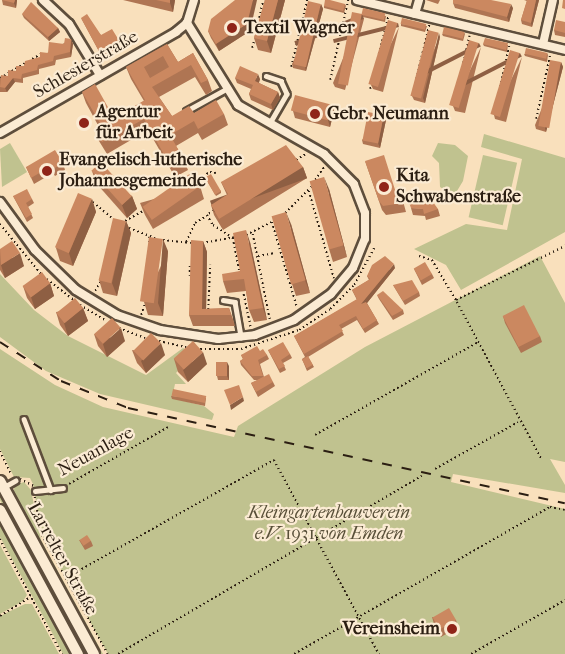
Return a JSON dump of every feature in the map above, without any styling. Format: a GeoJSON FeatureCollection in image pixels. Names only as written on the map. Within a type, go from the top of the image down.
{"type":"FeatureCollection","features":[{"type":"Feature","properties":{"kind":"street"},"geometry":{"type":"LineString","coordinates":[[43,0],[69,24],[100,75]]}},
{"type":"Feature","properties":{"kind":"street"},"geometry":{"type":"LineString","coordinates":[[0,202],[35,250],[90,300],[138,323],[192,336],[241,337],[252,335],[271,330],[300,316],[339,286],[361,254],[365,219],[354,184],[329,158],[315,148],[242,109],[226,89],[187,23],[194,0]]}},
{"type":"Feature","properties":{"kind":"street"},"geometry":{"type":"LineString","coordinates":[[357,0],[565,50]]}},
{"type":"Feature","properties":{"kind":"street"},"geometry":{"type":"LineString","coordinates":[[415,14],[419,0]]}},
{"type":"Feature","properties":{"kind":"street"},"geometry":{"type":"LineString","coordinates":[[547,45],[553,0]]}},
{"type":"Feature","properties":{"kind":"street","name":"Schlesierstraße"},"geometry":{"type":"LineString","coordinates":[[0,133],[187,23]]}},
{"type":"Feature","properties":{"kind":"street","name":"Larrelter Straße"},"geometry":{"type":"LineString","coordinates":[[2,484],[94,654]]}},
{"type":"Feature","properties":{"kind":"street","name":"Larrelter Straße"},"geometry":{"type":"LineString","coordinates":[[0,510],[78,654]]}},
{"type":"Feature","properties":{"kind":"lane"},"geometry":{"type":"LineString","coordinates":[[266,76],[280,81],[287,94],[270,124]]}},
{"type":"Feature","properties":{"kind":"lane"},"geometry":{"type":"LineString","coordinates":[[184,112],[226,89]]}},
{"type":"Feature","properties":{"kind":"lane"},"geometry":{"type":"LineString","coordinates":[[223,300],[234,302],[241,337]]}},
{"type":"Feature","properties":{"kind":"lane"},"geometry":{"type":"LineString","coordinates":[[24,419],[51,490]]}},
{"type":"Feature","properties":{"kind":"lane"},"geometry":{"type":"LineString","coordinates":[[2,484],[15,481]]}},
{"type":"Feature","properties":{"kind":"lane","name":"Neuanlage"},"geometry":{"type":"LineString","coordinates":[[35,491],[63,488]]}},
{"type":"Feature","properties":{"kind":"path"},"geometry":{"type":"LineString","coordinates":[[259,19],[263,0]]}},
{"type":"Feature","properties":{"kind":"path"},"geometry":{"type":"LineString","coordinates":[[291,67],[307,0]]}},
{"type":"Feature","properties":{"kind":"path"},"geometry":{"type":"LineString","coordinates":[[330,80],[348,0]]}},
{"type":"Feature","properties":{"kind":"path"},"geometry":{"type":"LineString","coordinates":[[370,89],[390,8]]}},
{"type":"Feature","properties":{"kind":"path"},"geometry":{"type":"LineString","coordinates":[[414,88],[431,18]]}},
{"type":"Feature","properties":{"kind":"path"},"geometry":{"type":"LineString","coordinates":[[459,82],[471,27]]}},
{"type":"Feature","properties":{"kind":"path"},"geometry":{"type":"LineString","coordinates":[[495,110],[511,37]]}},
{"type":"Feature","properties":{"kind":"path"},"geometry":{"type":"LineString","coordinates":[[252,48],[255,38]]}},
{"type":"Feature","properties":{"kind":"path"},"geometry":{"type":"LineString","coordinates":[[536,119],[547,45]]}},
{"type":"Feature","properties":{"kind":"path"},"geometry":{"type":"LineString","coordinates":[[0,78],[48,51]]}},
{"type":"Feature","properties":{"kind":"path"},"geometry":{"type":"LineString","coordinates":[[290,164],[315,148]]}},
{"type":"Feature","properties":{"kind":"path"},"geometry":{"type":"LineString","coordinates":[[151,207],[121,224],[149,236],[186,243],[233,238],[253,233],[272,221],[309,190],[329,158]]}},
{"type":"Feature","properties":{"kind":"path"},"geometry":{"type":"LineString","coordinates":[[190,184],[210,172],[216,173]]}},
{"type":"Feature","properties":{"kind":"path"},"geometry":{"type":"LineString","coordinates":[[309,190],[339,286]]}},
{"type":"Feature","properties":{"kind":"path"},"geometry":{"type":"LineString","coordinates":[[85,201],[91,200],[114,219]]}},
{"type":"Feature","properties":{"kind":"path"},"geometry":{"type":"LineString","coordinates":[[186,243],[195,223],[218,210]]}},
{"type":"Feature","properties":{"kind":"path"},"geometry":{"type":"LineString","coordinates":[[207,215],[213,225],[233,238],[252,335]]}},
{"type":"Feature","properties":{"kind":"path"},"geometry":{"type":"LineString","coordinates":[[272,221],[300,316]]}},
{"type":"Feature","properties":{"kind":"path"},"geometry":{"type":"LineString","coordinates":[[0,224],[53,285],[112,325],[142,337],[215,350],[266,344],[299,330],[330,309],[354,285],[374,248]]}},
{"type":"Feature","properties":{"kind":"path"},"geometry":{"type":"LineString","coordinates":[[253,233],[271,330]]}},
{"type":"Feature","properties":{"kind":"path"},"geometry":{"type":"LineString","coordinates":[[148,249],[149,236]]}},
{"type":"Feature","properties":{"kind":"path"},"geometry":{"type":"LineString","coordinates":[[456,300],[565,246]]}},
{"type":"Feature","properties":{"kind":"path"},"geometry":{"type":"LineString","coordinates":[[257,256],[274,253]]}},
{"type":"Feature","properties":{"kind":"path"},"geometry":{"type":"LineString","coordinates":[[419,256],[432,260],[456,300],[519,422],[542,460]]}},
{"type":"Feature","properties":{"kind":"path"},"geometry":{"type":"LineString","coordinates":[[190,259],[191,276]]}},
{"type":"Feature","properties":{"kind":"path"},"geometry":{"type":"LineString","coordinates":[[208,320],[210,265]]}},
{"type":"Feature","properties":{"kind":"path"},"geometry":{"type":"LineString","coordinates":[[90,300],[102,273]]}},
{"type":"Feature","properties":{"kind":"path"},"geometry":{"type":"LineString","coordinates":[[138,323],[146,293]]}},
{"type":"Feature","properties":{"kind":"path"},"geometry":{"type":"LineString","coordinates":[[208,301],[223,300]]}},
{"type":"Feature","properties":{"kind":"path"},"geometry":{"type":"LineString","coordinates":[[315,435],[478,342]]}},
{"type":"Feature","properties":{"kind":"path"},"geometry":{"type":"LineString","coordinates":[[435,469],[519,422]]}},
{"type":"Feature","properties":{"kind":"path","name":"Neuanlage"},"geometry":{"type":"LineString","coordinates":[[63,488],[168,427]]}},
{"type":"Feature","properties":{"kind":"path"},"geometry":{"type":"LineString","coordinates":[[0,451],[15,481],[30,481],[35,491],[39,528],[108,654]]}},
{"type":"Feature","properties":{"kind":"path"},"geometry":{"type":"LineString","coordinates":[[66,578],[274,460],[379,654]]}},
{"type":"Feature","properties":{"kind":"path"},"geometry":{"type":"LineString","coordinates":[[118,654],[422,476]]}},
{"type":"Feature","properties":{"kind":"path"},"geometry":{"type":"LineString","coordinates":[[294,654],[550,507],[565,510]]}},
{"type":"Feature","properties":{"kind":"path"},"geometry":{"type":"LineString","coordinates":[[0,539],[62,654]]}},
{"type":"Feature","properties":{"kind":"path"},"geometry":{"type":"LineString","coordinates":[[0,616],[31,597]]}},
{"type":"Feature","properties":{"kind":"path"},"geometry":{"type":"LineString","coordinates":[[471,654],[565,600]]}},
{"type":"Feature","properties":{"kind":"green space"},"geometry":{"type":"Polygon","coordinates":[[[484,134],[565,158],[565,232],[461,290],[446,265],[414,249],[466,224],[507,230],[522,159],[481,147],[484,134]]]}},
{"type":"Feature","properties":{"kind":"green space"},"geometry":{"type":"Polygon","coordinates":[[[10,143],[27,172],[2,187],[0,149],[10,143]]]}},
{"type":"Feature","properties":{"kind":"green space"},"geometry":{"type":"Polygon","coordinates":[[[438,143],[455,145],[468,156],[463,181],[454,196],[440,187],[439,163],[432,156],[438,143]]]}},
{"type":"Feature","properties":{"kind":"green space"},"geometry":{"type":"Polygon","coordinates":[[[483,155],[517,163],[503,225],[469,217],[483,155]]]}},
{"type":"Feature","properties":{"kind":"green space","name":"Kleingartenbauverein e.V. 1931 von Emden"},"geometry":{"type":"Polygon","coordinates":[[[540,256],[565,303],[565,462],[550,459],[565,485],[565,493],[453,474],[451,482],[565,509],[565,654],[108,654],[42,535],[30,478],[14,477],[0,449],[0,349],[55,385],[103,407],[234,437],[238,426],[365,347],[540,256]]]}},
{"type":"Feature","properties":{"kind":"green space"},"geometry":{"type":"Polygon","coordinates":[[[0,274],[34,310],[68,336],[146,375],[183,348],[195,354],[176,373],[186,384],[175,384],[172,398],[204,406],[214,414],[212,420],[100,394],[46,371],[0,337],[0,274]]]}},
{"type":"Feature","properties":{"kind":"green space"},"geometry":{"type":"Polygon","coordinates":[[[24,482],[31,490],[41,540],[103,654],[99,654],[13,494],[15,485],[24,482]]]}},
{"type":"Feature","properties":{"kind":"green space"},"geometry":{"type":"Polygon","coordinates":[[[0,491],[89,654],[83,654],[0,500],[0,491]]]}},
{"type":"Feature","properties":{"kind":"green space"},"geometry":{"type":"Polygon","coordinates":[[[0,518],[73,654],[63,654],[0,537],[0,518]]]}},
{"type":"Feature","properties":{"kind":"green space"},"geometry":{"type":"Polygon","coordinates":[[[0,545],[27,595],[23,601],[0,614],[0,545]]]}},
{"type":"Feature","properties":{"kind":"green space"},"geometry":{"type":"Polygon","coordinates":[[[25,604],[32,604],[59,654],[0,654],[0,616],[25,604]]]}},
{"type":"Feature","properties":{"kind":"building","name":"Textil Wagner"},"geometry":{"type":"Polygon","coordinates":[[[235,0],[253,0],[247,24],[216,44],[208,31],[211,19],[235,0]]]}},
{"type":"Feature","properties":{"kind":"building"},"geometry":{"type":"Polygon","coordinates":[[[265,0],[278,0],[267,41],[254,38],[265,0]]]}},
{"type":"Feature","properties":{"kind":"building"},"geometry":{"type":"Polygon","coordinates":[[[325,0],[345,4],[343,11],[324,6],[325,0]]]}},
{"type":"Feature","properties":{"kind":"building"},"geometry":{"type":"Polygon","coordinates":[[[453,0],[491,0],[511,4],[507,17],[453,3],[453,0]]]}},
{"type":"Feature","properties":{"kind":"building"},"geometry":{"type":"Polygon","coordinates":[[[527,0],[536,0],[531,23],[521,20],[527,0]]]}},
{"type":"Feature","properties":{"kind":"building"},"geometry":{"type":"Polygon","coordinates":[[[308,1],[321,4],[306,67],[293,64],[308,1]]]}},
{"type":"Feature","properties":{"kind":"building"},"geometry":{"type":"Polygon","coordinates":[[[31,2],[58,28],[48,37],[22,14],[31,2]]]}},
{"type":"Feature","properties":{"kind":"building"},"geometry":{"type":"Polygon","coordinates":[[[363,8],[385,13],[384,20],[361,15],[363,8]]]}},
{"type":"Feature","properties":{"kind":"building"},"geometry":{"type":"Polygon","coordinates":[[[352,12],[362,14],[348,86],[338,84],[352,12]]]}},
{"type":"Feature","properties":{"kind":"building"},"geometry":{"type":"Polygon","coordinates":[[[87,14],[101,35],[112,29],[120,42],[100,53],[81,18],[87,14]]]}},
{"type":"Feature","properties":{"kind":"building"},"geometry":{"type":"Polygon","coordinates":[[[402,18],[426,24],[425,30],[401,24],[402,18]]]}},
{"type":"Feature","properties":{"kind":"building"},"geometry":{"type":"Polygon","coordinates":[[[388,20],[398,23],[378,87],[368,84],[388,20]]]}},
{"type":"Feature","properties":{"kind":"building"},"geometry":{"type":"Polygon","coordinates":[[[556,20],[565,22],[565,33],[554,30],[556,20]]]}},
{"type":"Feature","properties":{"kind":"building"},"geometry":{"type":"Polygon","coordinates":[[[444,27],[464,32],[463,39],[442,34],[444,27]]]}},
{"type":"Feature","properties":{"kind":"building"},"geometry":{"type":"Polygon","coordinates":[[[428,30],[439,33],[421,99],[410,96],[428,30]]]}},
{"type":"Feature","properties":{"kind":"building"},"geometry":{"type":"Polygon","coordinates":[[[65,38],[71,39],[70,52],[54,56],[53,61],[38,65],[37,70],[22,74],[21,79],[13,78],[5,88],[0,87],[1,75],[8,76],[8,70],[16,71],[16,66],[24,66],[25,61],[40,57],[40,52],[48,53],[49,42],[64,44],[65,38]]]}},
{"type":"Feature","properties":{"kind":"building"},"geometry":{"type":"Polygon","coordinates":[[[485,38],[508,43],[506,50],[483,44],[485,38]]]}},
{"type":"Feature","properties":{"kind":"building"},"geometry":{"type":"Polygon","coordinates":[[[469,40],[479,43],[459,108],[449,105],[469,40]]]}},
{"type":"Feature","properties":{"kind":"building"},"geometry":{"type":"Polygon","coordinates":[[[167,44],[178,62],[193,53],[208,80],[201,83],[191,65],[152,87],[172,116],[189,106],[194,113],[216,100],[224,114],[198,129],[194,121],[170,135],[183,158],[170,165],[144,119],[102,142],[95,129],[101,125],[82,92],[95,84],[114,118],[145,100],[126,67],[167,44]],[[163,56],[144,67],[150,78],[169,67],[163,56]]]}},
{"type":"Feature","properties":{"kind":"building"},"geometry":{"type":"Polygon","coordinates":[[[526,48],[547,53],[546,59],[525,54],[526,48]]]}},
{"type":"Feature","properties":{"kind":"building"},"geometry":{"type":"Polygon","coordinates":[[[510,50],[520,53],[500,117],[490,114],[510,50]]]}},
{"type":"Feature","properties":{"kind":"building"},"geometry":{"type":"Polygon","coordinates":[[[550,60],[561,62],[549,128],[538,126],[550,60]]]}},
{"type":"Feature","properties":{"kind":"building"},"geometry":{"type":"Polygon","coordinates":[[[240,66],[258,74],[255,81],[278,92],[271,104],[249,94],[253,85],[235,78],[240,66]]]}},
{"type":"Feature","properties":{"kind":"building"},"geometry":{"type":"Polygon","coordinates":[[[295,95],[332,105],[328,120],[291,110],[295,95]]]}},
{"type":"Feature","properties":{"kind":"building"},"geometry":{"type":"Polygon","coordinates":[[[368,112],[384,115],[378,144],[362,140],[368,112]]]}},
{"type":"Feature","properties":{"kind":"building"},"geometry":{"type":"Polygon","coordinates":[[[286,145],[303,167],[219,219],[211,205],[228,194],[221,182],[286,145]]]}},
{"type":"Feature","properties":{"kind":"building"},"geometry":{"type":"Polygon","coordinates":[[[55,150],[63,163],[53,169],[51,166],[31,178],[26,167],[55,150]]]}},
{"type":"Feature","properties":{"kind":"building","name":"Kita Schwabenstraße"},"geometry":{"type":"Polygon","coordinates":[[[384,155],[397,196],[401,194],[403,203],[383,206],[379,201],[365,161],[384,155]]]}},
{"type":"Feature","properties":{"kind":"building"},"geometry":{"type":"Polygon","coordinates":[[[101,162],[132,196],[122,205],[91,171],[101,162]]]}},
{"type":"Feature","properties":{"kind":"building"},"geometry":{"type":"Polygon","coordinates":[[[191,173],[200,186],[152,220],[143,207],[191,173]]]}},
{"type":"Feature","properties":{"kind":"building"},"geometry":{"type":"Polygon","coordinates":[[[211,174],[221,191],[215,195],[205,178],[211,174]]]}},
{"type":"Feature","properties":{"kind":"building"},"geometry":{"type":"Polygon","coordinates":[[[324,177],[344,245],[329,249],[310,181],[324,177]]]}},
{"type":"Feature","properties":{"kind":"building"},"geometry":{"type":"Polygon","coordinates":[[[27,189],[32,199],[26,203],[32,214],[26,218],[13,196],[27,189]]]}},
{"type":"Feature","properties":{"kind":"building"},"geometry":{"type":"Polygon","coordinates":[[[78,193],[92,199],[69,253],[55,247],[78,193]]]}},
{"type":"Feature","properties":{"kind":"building"},"geometry":{"type":"Polygon","coordinates":[[[427,194],[438,209],[424,214],[423,209],[411,208],[408,200],[427,194]]]}},
{"type":"Feature","properties":{"kind":"building"},"geometry":{"type":"Polygon","coordinates":[[[286,212],[306,280],[291,284],[272,216],[286,212]]]}},
{"type":"Feature","properties":{"kind":"building"},"geometry":{"type":"Polygon","coordinates":[[[113,218],[126,221],[111,283],[99,280],[113,218]]]}},
{"type":"Feature","properties":{"kind":"building"},"geometry":{"type":"Polygon","coordinates":[[[246,230],[263,308],[249,310],[244,279],[223,281],[222,274],[240,271],[233,233],[246,230]]]}},
{"type":"Feature","properties":{"kind":"building"},"geometry":{"type":"Polygon","coordinates":[[[149,237],[163,239],[154,303],[140,301],[149,237]]]}},
{"type":"Feature","properties":{"kind":"building"},"geometry":{"type":"Polygon","coordinates":[[[191,240],[203,241],[202,309],[229,308],[231,315],[189,315],[191,240]]]}},
{"type":"Feature","properties":{"kind":"building"},"geometry":{"type":"Polygon","coordinates":[[[12,241],[20,253],[1,265],[0,249],[12,241]]]}},
{"type":"Feature","properties":{"kind":"building"},"geometry":{"type":"Polygon","coordinates":[[[385,256],[394,264],[361,304],[366,302],[377,320],[363,329],[356,316],[339,325],[343,331],[304,354],[294,336],[357,299],[352,290],[370,279],[367,276],[372,265],[385,256]]]}},
{"type":"Feature","properties":{"kind":"building"},"geometry":{"type":"Polygon","coordinates":[[[425,262],[432,274],[421,281],[414,268],[425,262]]]}},
{"type":"Feature","properties":{"kind":"building"},"geometry":{"type":"Polygon","coordinates":[[[42,272],[50,283],[31,297],[23,286],[42,272]]]}},
{"type":"Feature","properties":{"kind":"building"},"geometry":{"type":"Polygon","coordinates":[[[412,280],[419,292],[403,301],[393,285],[412,280]]]}},
{"type":"Feature","properties":{"kind":"building"},"geometry":{"type":"Polygon","coordinates":[[[383,291],[403,310],[392,316],[377,295],[383,291]]]}},
{"type":"Feature","properties":{"kind":"building"},"geometry":{"type":"Polygon","coordinates":[[[75,298],[83,308],[65,323],[56,313],[75,298]]]}},
{"type":"Feature","properties":{"kind":"building"},"geometry":{"type":"Polygon","coordinates":[[[524,305],[540,336],[519,347],[503,316],[524,305]]]}},
{"type":"Feature","properties":{"kind":"building"},"geometry":{"type":"Polygon","coordinates":[[[112,318],[121,328],[103,344],[94,334],[112,318]]]}},
{"type":"Feature","properties":{"kind":"building"},"geometry":{"type":"Polygon","coordinates":[[[151,333],[161,343],[143,361],[133,351],[151,333]]]}},
{"type":"Feature","properties":{"kind":"building"},"geometry":{"type":"Polygon","coordinates":[[[193,341],[203,352],[184,370],[174,358],[193,341]]]}},
{"type":"Feature","properties":{"kind":"building"},"geometry":{"type":"Polygon","coordinates":[[[283,342],[290,354],[281,360],[285,366],[279,369],[268,350],[283,342]]]}},
{"type":"Feature","properties":{"kind":"building"},"geometry":{"type":"Polygon","coordinates":[[[257,346],[267,355],[258,360],[263,376],[252,376],[240,361],[243,359],[241,355],[257,346]]]}},
{"type":"Feature","properties":{"kind":"building"},"geometry":{"type":"Polygon","coordinates":[[[308,356],[313,365],[307,368],[302,359],[308,356]]]}},
{"type":"Feature","properties":{"kind":"building"},"geometry":{"type":"Polygon","coordinates":[[[216,362],[227,362],[227,376],[216,376],[216,362]]]}},
{"type":"Feature","properties":{"kind":"building"},"geometry":{"type":"Polygon","coordinates":[[[269,374],[273,382],[256,392],[251,383],[269,374]]]}},
{"type":"Feature","properties":{"kind":"building"},"geometry":{"type":"Polygon","coordinates":[[[239,385],[243,397],[230,405],[224,390],[239,385]]]}},
{"type":"Feature","properties":{"kind":"building"},"geometry":{"type":"Polygon","coordinates":[[[173,389],[206,396],[205,403],[172,396],[173,389]]]}},
{"type":"Feature","properties":{"kind":"building"},"geometry":{"type":"Polygon","coordinates":[[[87,535],[91,541],[83,546],[80,540],[87,535]]]}},
{"type":"Feature","properties":{"kind":"building"},"geometry":{"type":"Polygon","coordinates":[[[449,608],[456,620],[440,630],[433,618],[449,608]]]}},
{"type":"Feature","properties":{"kind":"railway"},"geometry":{"type":"LineString","coordinates":[[0,342],[61,381],[128,408],[565,503]]}},
{"type":"Feature","properties":{"kind":"place","name":"Textil Wagner"},"geometry":{"type":"Point","coordinates":[232,28]}},
{"type":"Feature","properties":{"kind":"place","name":"Gebr. Neumann"},"geometry":{"type":"Point","coordinates":[315,114]}},
{"type":"Feature","properties":{"kind":"place","name":"Agentur für Arbeit"},"geometry":{"type":"Point","coordinates":[84,123]}},
{"type":"Feature","properties":{"kind":"place","name":"Evangelisch-lutherische Johannesgemeinde"},"geometry":{"type":"Point","coordinates":[47,171]}},
{"type":"Feature","properties":{"kind":"place","name":"Kita Schwabenstraße"},"geometry":{"type":"Point","coordinates":[384,187]}},
{"type":"Feature","properties":{"kind":"place","name":"Vereinsheim"},"geometry":{"type":"Point","coordinates":[452,629]}}]}
